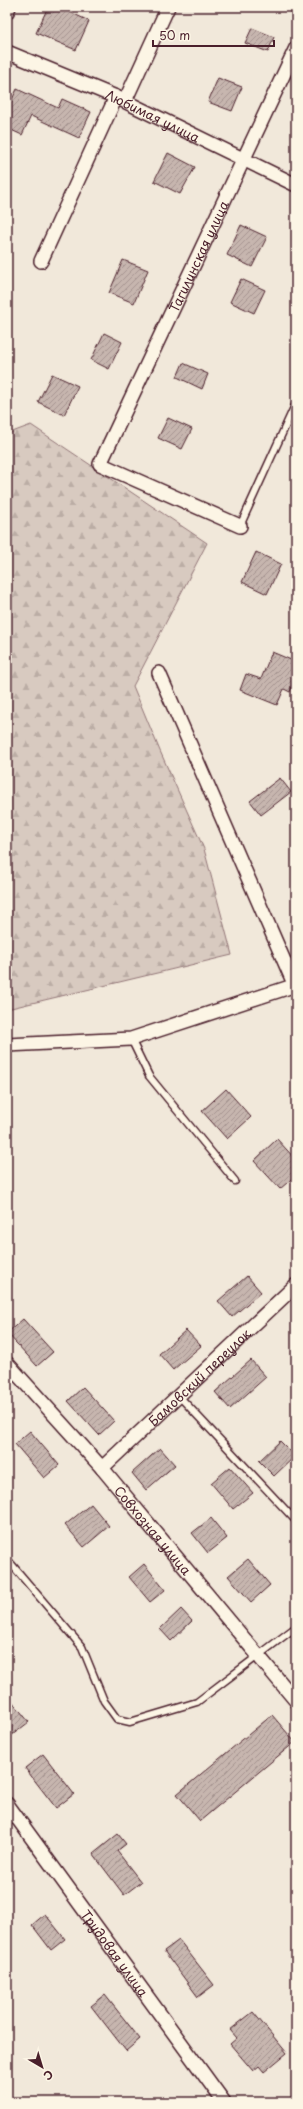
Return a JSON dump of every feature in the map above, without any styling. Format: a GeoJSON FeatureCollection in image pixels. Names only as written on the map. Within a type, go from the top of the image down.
{"type":"FeatureCollection","features":[{"type":"Feature","properties":{"kind":"street"},"geometry":{"type":"LineString","coordinates":[[7,12],[9,7]]}},
{"type":"Feature","properties":{"kind":"street"},"geometry":{"type":"LineString","coordinates":[[41,260],[120,99],[168,7]]}},
{"type":"Feature","properties":{"kind":"street","name":"Тагилинская улица"},"geometry":{"type":"LineString","coordinates":[[240,526],[100,464],[242,159],[296,48]]}},
{"type":"Feature","properties":{"kind":"street","name":"Любимая улица"},"geometry":{"type":"LineString","coordinates":[[7,52],[120,99],[296,186]]}},
{"type":"Feature","properties":{"kind":"street"},"geometry":{"type":"LineString","coordinates":[[7,1045],[130,1039],[295,986],[159,673]]}},
{"type":"Feature","properties":{"kind":"street","name":"Бамовский переулок"},"geometry":{"type":"LineString","coordinates":[[102,1468],[296,1285]]}},
{"type":"Feature","properties":{"kind":"street","name":"Совхозная улица"},"geometry":{"type":"LineString","coordinates":[[7,1363],[102,1468],[296,1701]]}},
{"type":"Feature","properties":{"kind":"street","name":"Трудовая улица"},"geometry":{"type":"LineString","coordinates":[[7,1804],[224,2102]]}},
{"type":"Feature","properties":{"kind":"lane"},"geometry":{"type":"LineString","coordinates":[[240,526],[296,402]]}},
{"type":"Feature","properties":{"kind":"lane"},"geometry":{"type":"LineString","coordinates":[[130,1039],[149,1076],[235,1181]]}},
{"type":"Feature","properties":{"kind":"lane"},"geometry":{"type":"LineString","coordinates":[[179,1396],[296,1521]]}},
{"type":"Feature","properties":{"kind":"lane"},"geometry":{"type":"LineString","coordinates":[[7,1559],[82,1647],[104,1701],[117,1718],[130,1722],[197,1702],[259,1657],[296,1627]]}},
{"type":"Feature","properties":{"kind":"green space"},"geometry":{"type":"Polygon","coordinates":[[[31,425],[207,543],[133,686],[160,751],[204,849],[232,955],[7,1009],[7,434],[31,425]]]}},
{"type":"Feature","properties":{"kind":"building"},"geometry":{"type":"Polygon","coordinates":[[[48,7],[59,7],[89,21],[76,50],[36,33],[48,7]]]}},
{"type":"Feature","properties":{"kind":"building"},"geometry":{"type":"Polygon","coordinates":[[[252,28],[274,37],[268,52],[245,43],[252,28]]]}},
{"type":"Feature","properties":{"kind":"building"},"geometry":{"type":"Polygon","coordinates":[[[218,78],[242,87],[232,111],[208,102],[218,78]]]}},
{"type":"Feature","properties":{"kind":"building"},"geometry":{"type":"Polygon","coordinates":[[[17,89],[58,108],[62,99],[91,112],[79,138],[31,116],[22,135],[7,128],[7,110],[17,89]]]}},
{"type":"Feature","properties":{"kind":"building"},"geometry":{"type":"Polygon","coordinates":[[[168,153],[195,167],[180,194],[154,181],[168,153]]]}},
{"type":"Feature","properties":{"kind":"building"},"geometry":{"type":"Polygon","coordinates":[[[241,225],[267,237],[252,267],[227,255],[241,225]]]}},
{"type":"Feature","properties":{"kind":"building"},"geometry":{"type":"Polygon","coordinates":[[[123,260],[148,270],[134,303],[109,293],[123,260]]]}},
{"type":"Feature","properties":{"kind":"building"},"geometry":{"type":"Polygon","coordinates":[[[241,279],[265,290],[254,313],[230,302],[241,279]]]}},
{"type":"Feature","properties":{"kind":"building"},"geometry":{"type":"Polygon","coordinates":[[[104,333],[122,342],[109,369],[91,360],[104,333]]]}},
{"type":"Feature","properties":{"kind":"building"},"geometry":{"type":"Polygon","coordinates":[[[183,363],[208,374],[202,389],[177,377],[183,363]]]}},
{"type":"Feature","properties":{"kind":"building"},"geometry":{"type":"Polygon","coordinates":[[[52,374],[78,386],[64,415],[38,402],[52,374]]]}},
{"type":"Feature","properties":{"kind":"building"},"geometry":{"type":"Polygon","coordinates":[[[168,418],[192,429],[182,449],[158,438],[168,418]]]}},
{"type":"Feature","properties":{"kind":"building"},"geometry":{"type":"Polygon","coordinates":[[[256,552],[281,564],[267,594],[242,582],[256,552]]]}},
{"type":"Feature","properties":{"kind":"building"},"geometry":{"type":"Polygon","coordinates":[[[272,652],[296,662],[296,676],[290,692],[284,689],[277,705],[240,690],[246,674],[261,679],[272,652]]]}},
{"type":"Feature","properties":{"kind":"building"},"geometry":{"type":"Polygon","coordinates":[[[280,778],[291,792],[261,815],[250,801],[280,778]]]}},
{"type":"Feature","properties":{"kind":"building"},"geometry":{"type":"Polygon","coordinates":[[[226,1089],[251,1117],[227,1139],[202,1111],[226,1089]]]}},
{"type":"Feature","properties":{"kind":"building"},"geometry":{"type":"Polygon","coordinates":[[[277,1139],[296,1160],[296,1175],[280,1189],[254,1161],[277,1139]]]}},
{"type":"Feature","properties":{"kind":"building"},"geometry":{"type":"Polygon","coordinates":[[[247,1276],[261,1292],[232,1317],[218,1301],[247,1276]]]}},
{"type":"Feature","properties":{"kind":"building"},"geometry":{"type":"Polygon","coordinates":[[[23,1319],[53,1352],[37,1366],[7,1333],[23,1319]]]}},
{"type":"Feature","properties":{"kind":"building"},"geometry":{"type":"Polygon","coordinates":[[[186,1330],[201,1346],[173,1370],[159,1354],[186,1330]]]}},
{"type":"Feature","properties":{"kind":"building"},"geometry":{"type":"Polygon","coordinates":[[[251,1360],[266,1377],[230,1409],[215,1392],[251,1360]]]}},
{"type":"Feature","properties":{"kind":"building"},"geometry":{"type":"Polygon","coordinates":[[[83,1387],[114,1421],[99,1435],[68,1401],[83,1387]]]}},
{"type":"Feature","properties":{"kind":"building"},"geometry":{"type":"Polygon","coordinates":[[[30,1431],[59,1465],[44,1478],[15,1444],[30,1431]]]}},
{"type":"Feature","properties":{"kind":"building"},"geometry":{"type":"Polygon","coordinates":[[[280,1441],[295,1456],[274,1476],[259,1461],[280,1441]]]}},
{"type":"Feature","properties":{"kind":"building"},"geometry":{"type":"Polygon","coordinates":[[[160,1448],[175,1465],[146,1490],[132,1473],[160,1448]]]}},
{"type":"Feature","properties":{"kind":"building"},"geometry":{"type":"Polygon","coordinates":[[[230,1467],[253,1493],[233,1509],[211,1483],[230,1467]]]}},
{"type":"Feature","properties":{"kind":"building"},"geometry":{"type":"Polygon","coordinates":[[[91,1504],[109,1526],[84,1547],[65,1525],[91,1504]]]}},
{"type":"Feature","properties":{"kind":"building"},"geometry":{"type":"Polygon","coordinates":[[[211,1518],[227,1538],[208,1553],[192,1533],[211,1518]]]}},
{"type":"Feature","properties":{"kind":"building"},"geometry":{"type":"Polygon","coordinates":[[[248,1559],[270,1585],[251,1602],[228,1576],[248,1559]]]}},
{"type":"Feature","properties":{"kind":"building"},"geometry":{"type":"Polygon","coordinates":[[[144,1564],[165,1590],[150,1602],[129,1577],[144,1564]]]}},
{"type":"Feature","properties":{"kind":"building"},"geometry":{"type":"Polygon","coordinates":[[[181,1609],[192,1621],[171,1641],[160,1629],[181,1609]]]}},
{"type":"Feature","properties":{"kind":"building"},"geometry":{"type":"Polygon","coordinates":[[[7,1695],[29,1722],[7,1739],[7,1695]]]}},
{"type":"Feature","properties":{"kind":"building"},"geometry":{"type":"Polygon","coordinates":[[[272,1715],[295,1742],[200,1821],[177,1794],[272,1715]]]}},
{"type":"Feature","properties":{"kind":"building"},"geometry":{"type":"Polygon","coordinates":[[[43,1754],[74,1794],[56,1808],[25,1768],[43,1754]]]}},
{"type":"Feature","properties":{"kind":"building"},"geometry":{"type":"Polygon","coordinates":[[[118,1834],[126,1844],[117,1851],[141,1882],[124,1895],[93,1854],[118,1834]]]}},
{"type":"Feature","properties":{"kind":"building"},"geometry":{"type":"Polygon","coordinates":[[[45,1914],[65,1939],[51,1950],[32,1925],[45,1914]]]}},
{"type":"Feature","properties":{"kind":"building"},"geometry":{"type":"Polygon","coordinates":[[[179,1940],[214,1985],[198,1997],[164,1951],[179,1940]]]}},
{"type":"Feature","properties":{"kind":"building"},"geometry":{"type":"Polygon","coordinates":[[[105,1995],[140,2039],[126,2051],[91,2006],[105,1995]]]}},
{"type":"Feature","properties":{"kind":"building"},"geometry":{"type":"Polygon","coordinates":[[[253,2012],[287,2053],[264,2072],[259,2066],[253,2071],[230,2044],[237,2038],[230,2030],[253,2012]]]}}]}
